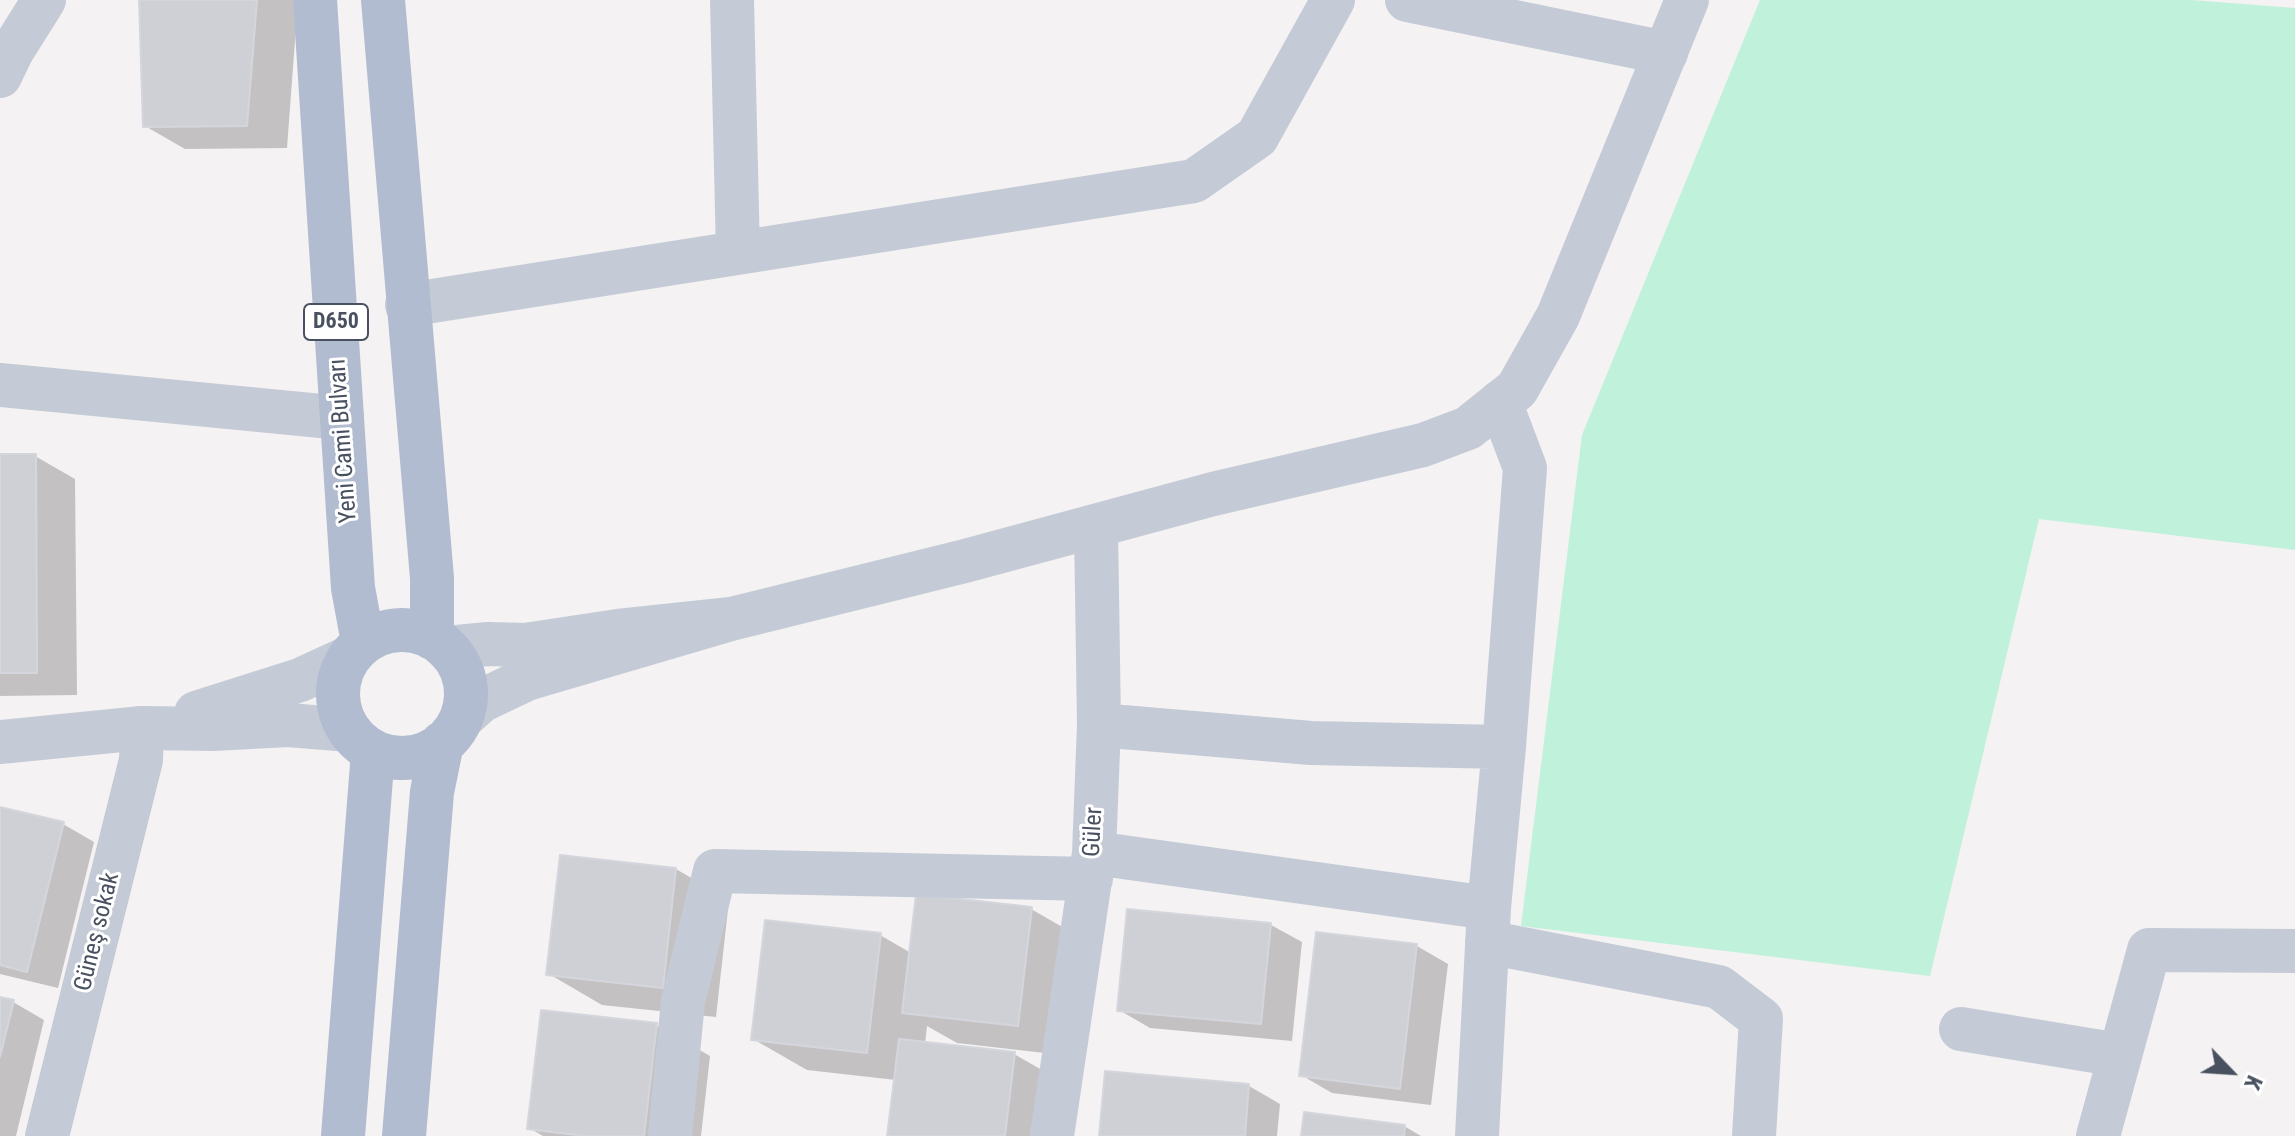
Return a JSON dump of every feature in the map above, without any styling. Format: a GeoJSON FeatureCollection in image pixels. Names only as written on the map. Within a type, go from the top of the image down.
{"type":"FeatureCollection","features":[{"type":"Feature","properties":{"kind":"main road","name":"Yeni Cami Bulvarı"},"geometry":{"type":"LineString","coordinates":[[315,0],[356,650]]}},
{"type":"Feature","properties":{"kind":"main road"},"geometry":{"type":"LineString","coordinates":[[383,0],[407,305],[439,643]]}},
{"type":"Feature","properties":{"kind":"main road"},"geometry":{"type":"LineString","coordinates":[[404,1136],[432,792],[451,731],[466,699],[464,678],[456,659],[439,643],[404,629],[383,632],[356,650],[339,678],[337,700],[343,721],[361,741],[394,758],[415,757],[434,750],[451,731]]}},
{"type":"Feature","properties":{"kind":"main road"},"geometry":{"type":"LineString","coordinates":[[343,1136],[361,741]]}},
{"type":"Feature","properties":{"kind":"street"},"geometry":{"type":"LineString","coordinates":[[0,76],[44,0]]}},
{"type":"Feature","properties":{"kind":"street"},"geometry":{"type":"LineString","coordinates":[[732,0],[738,253]]}},
{"type":"Feature","properties":{"kind":"street"},"geometry":{"type":"LineString","coordinates":[[407,305],[1194,181],[1257,137],[1333,0]]}},
{"type":"Feature","properties":{"kind":"street"},"geometry":{"type":"LineString","coordinates":[[1407,0],[1666,53]]}},
{"type":"Feature","properties":{"kind":"street"},"geometry":{"type":"LineString","coordinates":[[451,731],[481,701],[527,679],[731,619],[1213,494],[1423,445],[1468,428],[1517,389],[1558,316],[1687,0]]}},
{"type":"Feature","properties":{"kind":"street"},"geometry":{"type":"LineString","coordinates":[[0,385],[342,418]]}},
{"type":"Feature","properties":{"kind":"street"},"geometry":{"type":"LineString","coordinates":[[1477,1136],[1488,925],[1525,468],[1500,402]]}},
{"type":"Feature","properties":{"kind":"street","name":"Güler"},"geometry":{"type":"LineString","coordinates":[[1052,1136],[1092,866],[1099,725],[1096,526]]}},
{"type":"Feature","properties":{"kind":"street"},"geometry":{"type":"LineString","coordinates":[[439,643],[525,645],[731,619]]}},
{"type":"Feature","properties":{"kind":"street"},"geometry":{"type":"LineString","coordinates":[[142,728],[300,680],[356,650]]}},
{"type":"Feature","properties":{"kind":"street"},"geometry":{"type":"LineString","coordinates":[[0,742],[142,728],[214,729],[288,725],[361,741]]}},
{"type":"Feature","properties":{"kind":"street"},"geometry":{"type":"LineString","coordinates":[[1099,725],[1311,743],[1504,747]]}},
{"type":"Feature","properties":{"kind":"street","name":"Güneş sokak"},"geometry":{"type":"LineString","coordinates":[[47,1136],[141,760],[142,728]]}},
{"type":"Feature","properties":{"kind":"street"},"geometry":{"type":"LineString","coordinates":[[670,1136],[683,1001],[715,871],[1092,866],[1488,925],[1719,987],[1761,1019],[1754,1136]]}},
{"type":"Feature","properties":{"kind":"street"},"geometry":{"type":"LineString","coordinates":[[2098,1136],[2149,950],[2295,951]]}},
{"type":"Feature","properties":{"kind":"street"},"geometry":{"type":"LineString","coordinates":[[1961,1029],[2119,1055]]}},
{"type":"Feature","properties":{"kind":"green space"},"geometry":{"type":"Polygon","coordinates":[[[1760,0],[2191,0],[2295,8],[2295,550],[2039,519],[1930,976],[1521,926],[1582,435],[1760,0]]]}},
{"type":"Feature","properties":{"kind":"building"},"geometry":{"type":"Polygon","coordinates":[[[139,0],[257,0],[247,126],[143,127],[139,0]]]}},
{"type":"Feature","properties":{"kind":"building"},"geometry":{"type":"Polygon","coordinates":[[[0,454],[36,454],[37,673],[0,673],[0,454]]]}},
{"type":"Feature","properties":{"kind":"building"},"geometry":{"type":"Polygon","coordinates":[[[0,807],[64,822],[27,972],[0,965],[0,807]]]}},
{"type":"Feature","properties":{"kind":"building"},"geometry":{"type":"Polygon","coordinates":[[[560,855],[676,868],[663,988],[546,975],[560,855]]]}},
{"type":"Feature","properties":{"kind":"building"},"geometry":{"type":"Polygon","coordinates":[[[916,894],[1032,907],[1018,1026],[902,1013],[916,894]]]}},
{"type":"Feature","properties":{"kind":"building"},"geometry":{"type":"Polygon","coordinates":[[[1127,909],[1271,923],[1261,1024],[1117,1011],[1127,909]]]}},
{"type":"Feature","properties":{"kind":"building"},"geometry":{"type":"Polygon","coordinates":[[[765,920],[881,933],[867,1053],[751,1040],[765,920]]]}},
{"type":"Feature","properties":{"kind":"building"},"geometry":{"type":"Polygon","coordinates":[[[1316,932],[1417,944],[1400,1089],[1299,1076],[1316,932]]]}},
{"type":"Feature","properties":{"kind":"building"},"geometry":{"type":"Polygon","coordinates":[[[0,997],[14,1000],[0,1057],[0,997]]]}},
{"type":"Feature","properties":{"kind":"building"},"geometry":{"type":"Polygon","coordinates":[[[541,1010],[657,1023],[644,1136],[585,1136],[527,1129],[541,1010]]]}},
{"type":"Feature","properties":{"kind":"building"},"geometry":{"type":"Polygon","coordinates":[[[899,1039],[1015,1052],[1005,1136],[887,1136],[899,1039]]]}},
{"type":"Feature","properties":{"kind":"building"},"geometry":{"type":"Polygon","coordinates":[[[1105,1071],[1249,1084],[1245,1136],[1099,1136],[1105,1071]]]}},
{"type":"Feature","properties":{"kind":"building"},"geometry":{"type":"Polygon","coordinates":[[[1304,1112],[1405,1125],[1404,1136],[1301,1136],[1304,1112]]]}}]}
